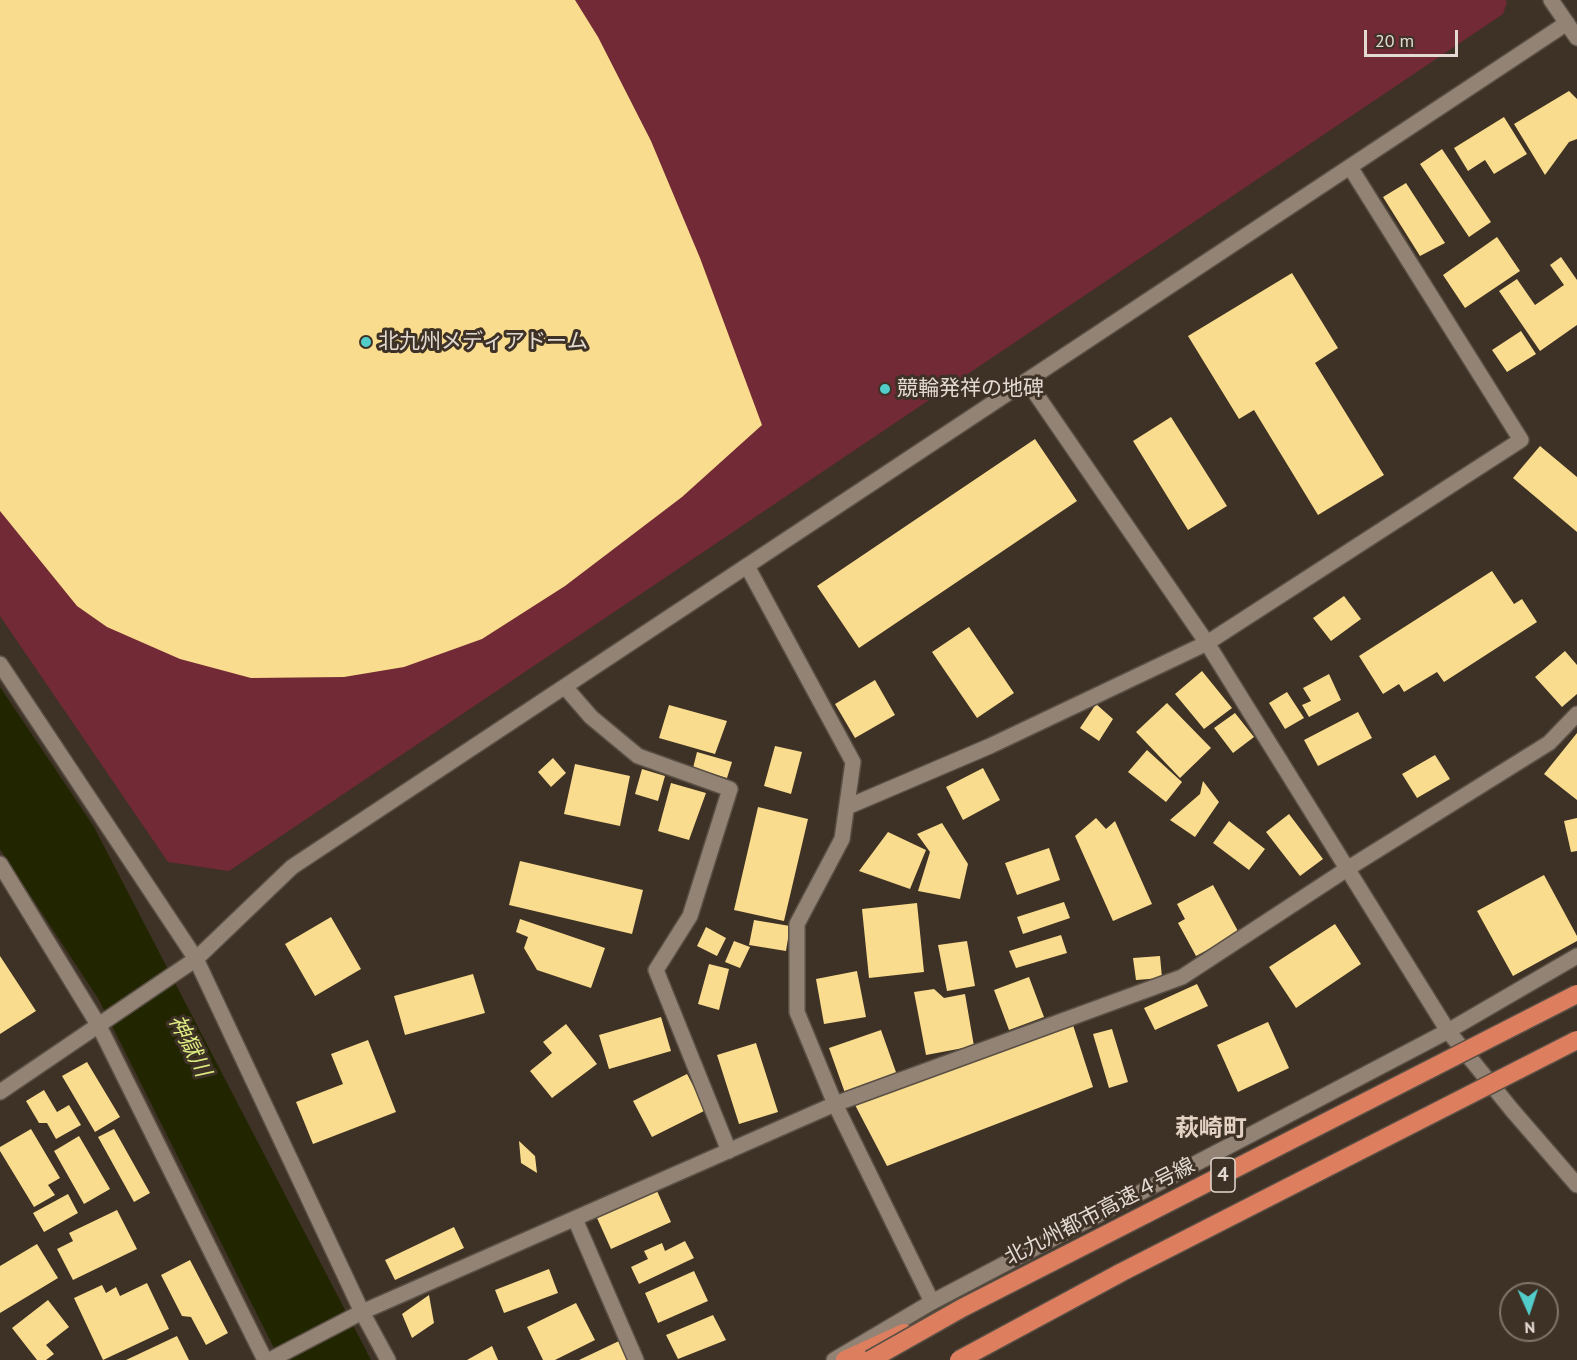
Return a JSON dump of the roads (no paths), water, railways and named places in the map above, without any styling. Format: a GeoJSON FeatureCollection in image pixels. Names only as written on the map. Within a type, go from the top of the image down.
{"type":"FeatureCollection","features":[{"type":"Feature","properties":{"kind":"highway","name":"北九州都市高速４号線"},"geometry":{"type":"LineString","coordinates":[[870,1360],[962,1308],[1577,994]]}},
{"type":"Feature","properties":{"kind":"highway","name":"4"},"geometry":{"type":"LineString","coordinates":[[959,1360],[1122,1272],[1577,1040]]}},
{"type":"Feature","properties":{"kind":"highway"},"geometry":{"type":"LineString","coordinates":[[845,1360],[962,1308]]}},
{"type":"Feature","properties":{"kind":"street"},"geometry":{"type":"LineString","coordinates":[[1551,0],[1577,38]]}},
{"type":"Feature","properties":{"kind":"street"},"geometry":{"type":"LineString","coordinates":[[0,1092],[196,959],[292,867],[1567,23]]}},
{"type":"Feature","properties":{"kind":"street"},"geometry":{"type":"LineString","coordinates":[[847,807],[990,746],[1207,643],[1521,440],[1350,167]]}},
{"type":"Feature","properties":{"kind":"street"},"geometry":{"type":"LineString","coordinates":[[1027,381],[1207,643],[1448,1030],[1512,1110],[1577,1185]]}},
{"type":"Feature","properties":{"kind":"street"},"geometry":{"type":"LineString","coordinates":[[747,566],[853,762],[842,839],[796,924],[797,1012],[835,1104],[932,1302]]}},
{"type":"Feature","properties":{"kind":"street"},"geometry":{"type":"LineString","coordinates":[[0,664],[196,959],[362,1312],[388,1360]]}},
{"type":"Feature","properties":{"kind":"street"},"geometry":{"type":"LineString","coordinates":[[565,687],[591,717],[638,756],[730,789],[690,916],[656,970],[729,1151]]}},
{"type":"Feature","properties":{"kind":"street"},"geometry":{"type":"LineString","coordinates":[[0,864],[99,1026],[267,1360],[362,1312],[835,1104],[1182,977],[1347,869],[1549,743],[1577,714]]}},
{"type":"Feature","properties":{"kind":"street"},"geometry":{"type":"LineString","coordinates":[[834,1360],[932,1302],[1448,1030],[1577,956]]}},
{"type":"Feature","properties":{"kind":"street"},"geometry":{"type":"LineString","coordinates":[[575,1219],[636,1360]]}},
{"type":"Feature","properties":{"kind":"water","name":"神獄川"},"geometry":{"type":"Polygon","coordinates":[[[0,687],[94,827],[371,1360],[280,1360],[99,1000],[0,849],[0,687]]]}},
{"type":"Feature","properties":{"kind":"place","name":"北九州メディアドーム"},"geometry":{"type":"Point","coordinates":[366,342]}},
{"type":"Feature","properties":{"kind":"place","name":"競輪発祥の地碑"},"geometry":{"type":"Point","coordinates":[885,389]}},
{"type":"Feature","properties":{"kind":"district","name":"萩崎町"},"geometry":{"type":"Point","coordinates":[1211,1129]}}]}
